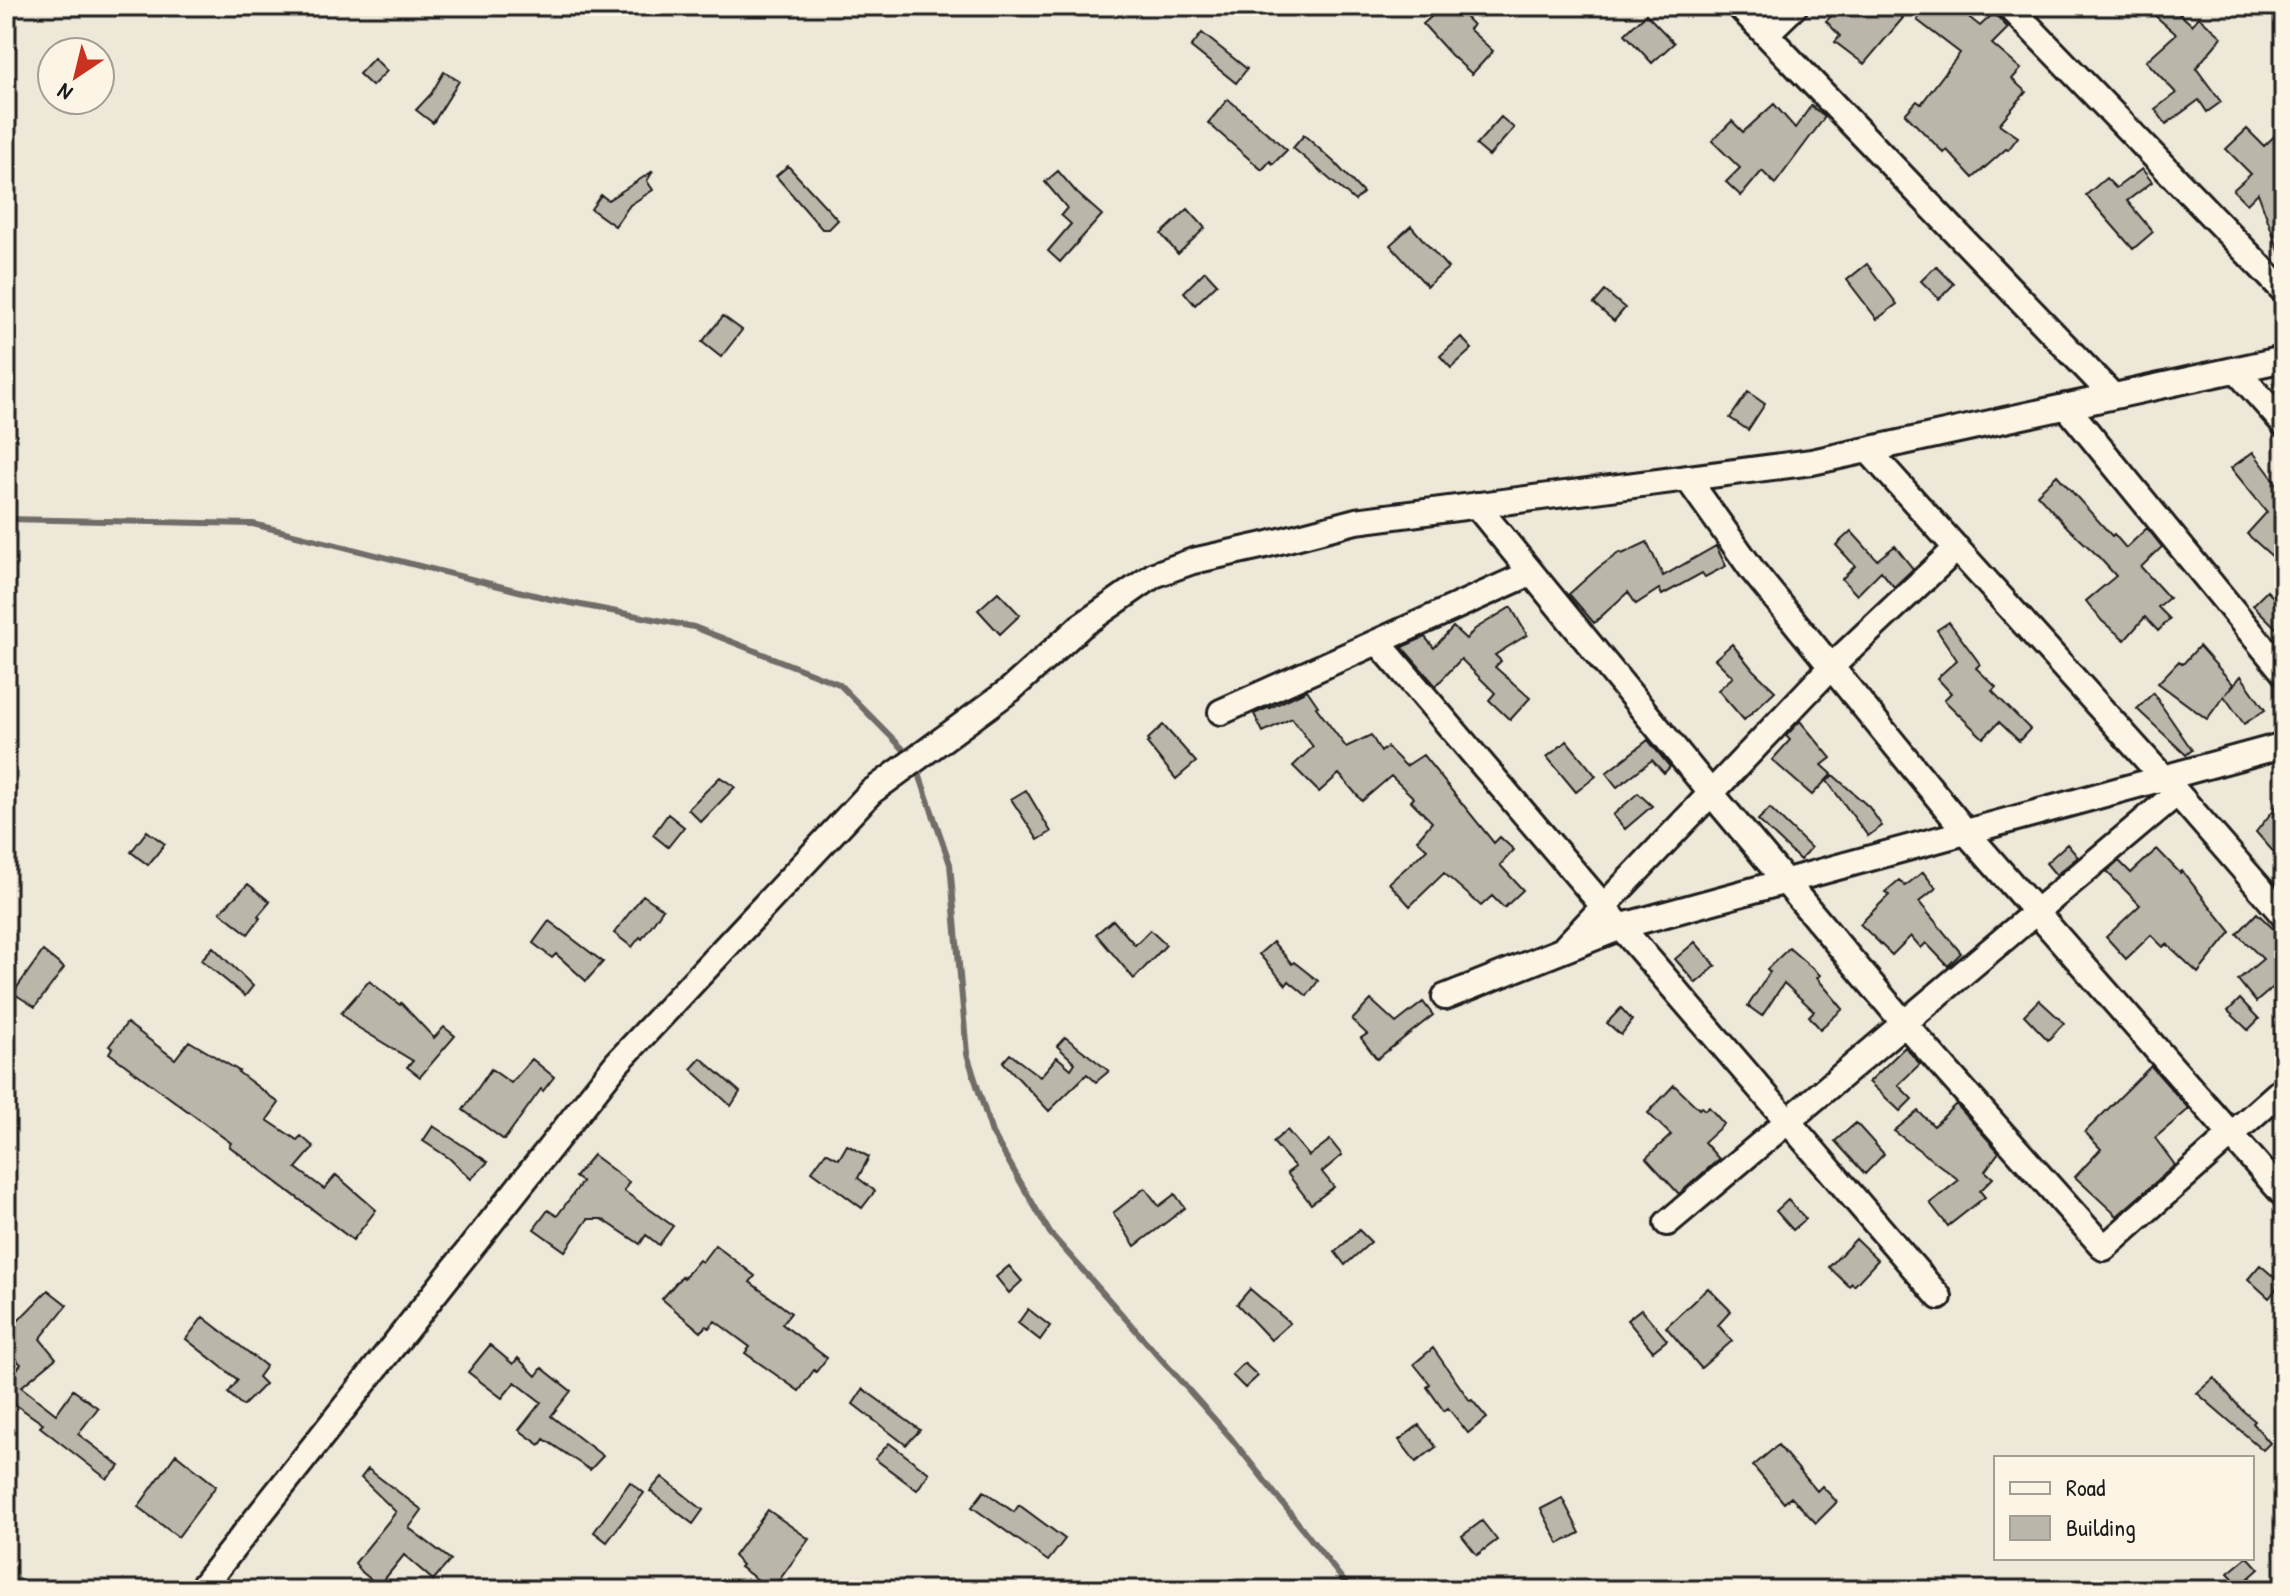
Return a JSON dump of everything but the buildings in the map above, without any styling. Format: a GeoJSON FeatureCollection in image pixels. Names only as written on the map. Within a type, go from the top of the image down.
{"type":"FeatureCollection","features":[{"type":"Feature","properties":{"kind":"street"},"geometry":{"type":"LineString","coordinates":[[1739,6],[2113,396]]}},
{"type":"Feature","properties":{"kind":"street"},"geometry":{"type":"LineString","coordinates":[[1766,34],[1795,6]]}},
{"type":"Feature","properties":{"kind":"street"},"geometry":{"type":"LineString","coordinates":[[2009,6],[2284,291]]}},
{"type":"Feature","properties":{"kind":"street"},"geometry":{"type":"LineString","coordinates":[[200,1590],[617,1063],[871,792],[1010,690],[1081,626],[1154,575],[1193,561],[1356,521],[1812,462],[2284,359]]}},
{"type":"Feature","properties":{"kind":"street"},"geometry":{"type":"LineString","coordinates":[[2236,370],[2284,424]]}},
{"type":"Feature","properties":{"kind":"street"},"geometry":{"type":"LineString","coordinates":[[2066,406],[2284,673]]}},
{"type":"Feature","properties":{"kind":"street"},"geometry":{"type":"LineString","coordinates":[[1868,450],[2284,916]]}},
{"type":"Feature","properties":{"kind":"street"},"geometry":{"type":"LineString","coordinates":[[1687,478],[1753,571],[1966,832],[2284,1195]]}},
{"type":"Feature","properties":{"kind":"street"},"geometry":{"type":"LineString","coordinates":[[1476,505],[1904,1023],[2104,1248],[2284,1088]]}},
{"type":"Feature","properties":{"kind":"street"},"geometry":{"type":"LineString","coordinates":[[1561,951],[1831,667],[1957,548]]}},
{"type":"Feature","properties":{"kind":"street"},"geometry":{"type":"LineString","coordinates":[[1221,712],[1531,573]]}},
{"type":"Feature","properties":{"kind":"street"},"geometry":{"type":"LineString","coordinates":[[1378,642],[1939,1297]]}},
{"type":"Feature","properties":{"kind":"street"},"geometry":{"type":"LineString","coordinates":[[1445,997],[1621,927],[1966,832],[2170,786],[2284,745]]}},
{"type":"Feature","properties":{"kind":"street"},"geometry":{"type":"LineString","coordinates":[[1667,1223],[2036,912],[2170,786]]}},
{"type":"Feature","properties":{"kind":"waterway"},"geometry":{"type":"LineString","coordinates":[[6,519],[253,524],[550,599],[694,627],[839,684],[910,756]]}},
{"type":"Feature","properties":{"kind":"waterway"},"geometry":{"type":"LineString","coordinates":[[916,765],[950,864],[967,1054],[992,1133],[1050,1233],[1231,1438],[1351,1590]]}}]}
